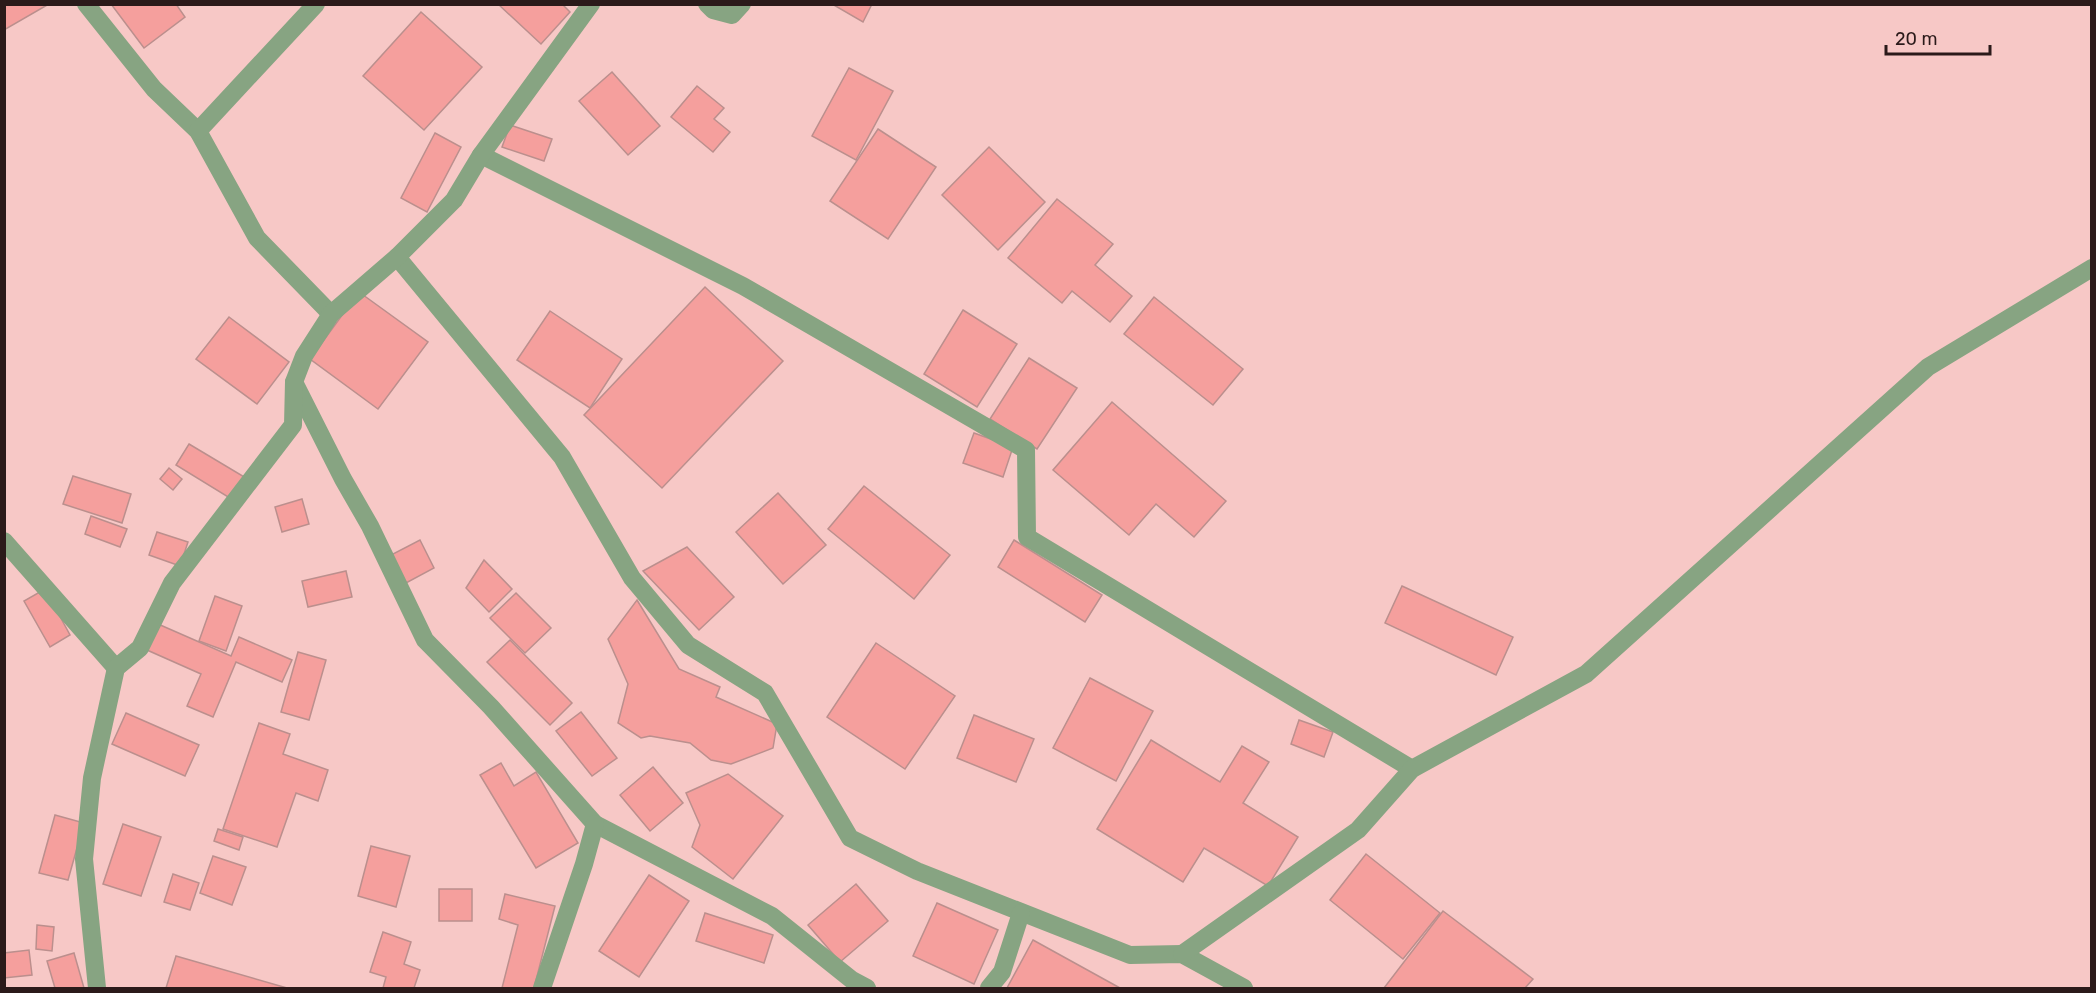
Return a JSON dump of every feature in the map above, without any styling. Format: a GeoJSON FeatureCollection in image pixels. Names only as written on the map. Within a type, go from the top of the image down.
{"type":"FeatureCollection","features":[{"type":"Feature","properties":{"kind":"street"},"geometry":{"type":"LineString","coordinates":[[86,4],[154,89],[198,131],[257,238],[331,314]]}},
{"type":"Feature","properties":{"kind":"street"},"geometry":{"type":"LineString","coordinates":[[198,131],[316,4]]}},
{"type":"Feature","properties":{"kind":"street"},"geometry":{"type":"LineString","coordinates":[[97,988],[84,859],[92,778],[116,668],[140,648],[172,583],[293,425],[294,382],[304,356],[331,314],[397,256],[453,200],[481,155],[591,4]]}},
{"type":"Feature","properties":{"kind":"street"},"geometry":{"type":"LineString","coordinates":[[707,4],[713,10],[732,15],[742,4]]}},
{"type":"Feature","properties":{"kind":"street"},"geometry":{"type":"LineString","coordinates":[[481,155],[743,286],[1026,450],[1027,537],[1412,769]]}},
{"type":"Feature","properties":{"kind":"street"},"geometry":{"type":"LineString","coordinates":[[397,256],[562,457],[632,578],[688,645],[765,693],[850,838],[917,871],[1130,955],[1182,954],[1244,988]]}},
{"type":"Feature","properties":{"kind":"street"},"geometry":{"type":"LineString","coordinates":[[1182,954],[1358,831],[1412,769],[1586,674],[1928,367],[2091,268]]}},
{"type":"Feature","properties":{"kind":"street"},"geometry":{"type":"LineString","coordinates":[[294,382],[343,479],[370,526],[425,640],[491,707],[595,824],[772,916],[852,981],[867,988]]}},
{"type":"Feature","properties":{"kind":"street"},"geometry":{"type":"LineString","coordinates":[[4,541],[116,668]]}},
{"type":"Feature","properties":{"kind":"street"},"geometry":{"type":"LineString","coordinates":[[542,988],[584,864],[595,824]]}},
{"type":"Feature","properties":{"kind":"street"},"geometry":{"type":"LineString","coordinates":[[989,988],[1002,972],[1021,913]]}},
{"type":"Feature","properties":{"kind":"building"},"geometry":{"type":"Polygon","coordinates":[[[4,4],[49,4],[4,30],[4,4]]]}},
{"type":"Feature","properties":{"kind":"building"},"geometry":{"type":"Polygon","coordinates":[[[111,4],[176,4],[185,17],[144,48],[111,4]]]}},
{"type":"Feature","properties":{"kind":"building"},"geometry":{"type":"Polygon","coordinates":[[[498,4],[562,4],[570,12],[541,44],[498,4]]]}},
{"type":"Feature","properties":{"kind":"building"},"geometry":{"type":"Polygon","coordinates":[[[832,4],[872,4],[863,22],[832,4]]]}},
{"type":"Feature","properties":{"kind":"building"},"geometry":{"type":"Polygon","coordinates":[[[421,12],[482,67],[424,130],[363,76],[421,12]]]}},
{"type":"Feature","properties":{"kind":"building"},"geometry":{"type":"Polygon","coordinates":[[[849,68],[893,91],[856,160],[812,136],[849,68]]]}},
{"type":"Feature","properties":{"kind":"building"},"geometry":{"type":"Polygon","coordinates":[[[612,72],[660,126],[628,155],[579,101],[612,72]]]}},
{"type":"Feature","properties":{"kind":"building"},"geometry":{"type":"Polygon","coordinates":[[[697,86],[724,108],[714,119],[730,132],[713,152],[671,117],[697,86]]]}},
{"type":"Feature","properties":{"kind":"building"},"geometry":{"type":"Polygon","coordinates":[[[510,125],[552,139],[544,161],[502,147],[510,125]]]}},
{"type":"Feature","properties":{"kind":"building"},"geometry":{"type":"Polygon","coordinates":[[[878,129],[936,167],[888,239],[830,201],[878,129]]]}},
{"type":"Feature","properties":{"kind":"building"},"geometry":{"type":"Polygon","coordinates":[[[435,133],[461,147],[427,212],[401,198],[435,133]]]}},
{"type":"Feature","properties":{"kind":"building"},"geometry":{"type":"Polygon","coordinates":[[[989,147],[1045,202],[998,250],[942,195],[989,147]]]}},
{"type":"Feature","properties":{"kind":"building"},"geometry":{"type":"Polygon","coordinates":[[[1057,199],[1113,244],[1095,265],[1132,296],[1110,322],[1072,291],[1062,303],[1008,258],[1057,199]]]}},
{"type":"Feature","properties":{"kind":"building"},"geometry":{"type":"Polygon","coordinates":[[[705,287],[783,361],[662,488],[584,415],[705,287]]]}},
{"type":"Feature","properties":{"kind":"building"},"geometry":{"type":"Polygon","coordinates":[[[359,292],[428,342],[378,409],[310,359],[359,292]]]}},
{"type":"Feature","properties":{"kind":"building"},"geometry":{"type":"Polygon","coordinates":[[[1154,297],[1243,369],[1213,405],[1124,334],[1154,297]]]}},
{"type":"Feature","properties":{"kind":"building"},"geometry":{"type":"Polygon","coordinates":[[[963,310],[1017,344],[977,407],[924,374],[963,310]]]}},
{"type":"Feature","properties":{"kind":"building"},"geometry":{"type":"Polygon","coordinates":[[[550,311],[622,359],[590,408],[517,360],[550,311]]]}},
{"type":"Feature","properties":{"kind":"building"},"geometry":{"type":"Polygon","coordinates":[[[229,317],[289,362],[257,404],[196,359],[229,317]]]}},
{"type":"Feature","properties":{"kind":"building"},"geometry":{"type":"Polygon","coordinates":[[[1029,358],[1077,388],[1037,449],[990,419],[1029,358]]]}},
{"type":"Feature","properties":{"kind":"building"},"geometry":{"type":"Polygon","coordinates":[[[1112,402],[1226,501],[1194,537],[1156,504],[1129,535],[1053,470],[1112,402]]]}},
{"type":"Feature","properties":{"kind":"building"},"geometry":{"type":"Polygon","coordinates":[[[974,433],[1013,447],[1003,477],[963,463],[974,433]]]}},
{"type":"Feature","properties":{"kind":"building"},"geometry":{"type":"Polygon","coordinates":[[[189,444],[246,478],[233,500],[176,465],[189,444]]]}},
{"type":"Feature","properties":{"kind":"building"},"geometry":{"type":"Polygon","coordinates":[[[169,468],[182,479],[173,490],[160,479],[169,468]]]}},
{"type":"Feature","properties":{"kind":"building"},"geometry":{"type":"Polygon","coordinates":[[[73,476],[131,494],[122,523],[63,504],[73,476]]]}},
{"type":"Feature","properties":{"kind":"building"},"geometry":{"type":"Polygon","coordinates":[[[864,486],[950,555],[914,599],[828,529],[864,486]]]}},
{"type":"Feature","properties":{"kind":"building"},"geometry":{"type":"Polygon","coordinates":[[[778,493],[826,545],[783,584],[736,532],[778,493]]]}},
{"type":"Feature","properties":{"kind":"building"},"geometry":{"type":"Polygon","coordinates":[[[302,499],[309,524],[282,532],[275,507],[302,499]]]}},
{"type":"Feature","properties":{"kind":"building"},"geometry":{"type":"Polygon","coordinates":[[[91,516],[127,529],[120,547],[85,534],[91,516]]]}},
{"type":"Feature","properties":{"kind":"building"},"geometry":{"type":"Polygon","coordinates":[[[157,532],[188,542],[180,566],[149,555],[157,532]]]}},
{"type":"Feature","properties":{"kind":"building"},"geometry":{"type":"Polygon","coordinates":[[[420,540],[434,568],[406,583],[391,555],[420,540]]]}},
{"type":"Feature","properties":{"kind":"building"},"geometry":{"type":"Polygon","coordinates":[[[1014,540],[1102,595],[1085,622],[998,567],[1014,540]]]}},
{"type":"Feature","properties":{"kind":"building"},"geometry":{"type":"Polygon","coordinates":[[[687,547],[734,597],[699,630],[643,571],[687,547]]]}},
{"type":"Feature","properties":{"kind":"building"},"geometry":{"type":"Polygon","coordinates":[[[484,560],[512,589],[489,612],[466,588],[484,560]]]}},
{"type":"Feature","properties":{"kind":"building"},"geometry":{"type":"Polygon","coordinates":[[[346,571],[352,597],[308,607],[302,581],[346,571]]]}},
{"type":"Feature","properties":{"kind":"building"},"geometry":{"type":"Polygon","coordinates":[[[1402,586],[1513,637],[1496,675],[1385,623],[1402,586]]]}},
{"type":"Feature","properties":{"kind":"building"},"geometry":{"type":"Polygon","coordinates":[[[45,589],[70,635],[50,647],[24,601],[45,589]]]}},
{"type":"Feature","properties":{"kind":"building"},"geometry":{"type":"Polygon","coordinates":[[[516,593],[551,628],[525,653],[490,618],[516,593]]]}},
{"type":"Feature","properties":{"kind":"building"},"geometry":{"type":"Polygon","coordinates":[[[215,596],[242,606],[226,651],[199,641],[215,596]]]}},
{"type":"Feature","properties":{"kind":"building"},"geometry":{"type":"Polygon","coordinates":[[[637,600],[679,669],[720,687],[716,697],[777,724],[773,748],[731,764],[711,760],[690,743],[650,736],[641,738],[618,723],[628,684],[608,639],[637,600]]]}},
{"type":"Feature","properties":{"kind":"building"},"geometry":{"type":"Polygon","coordinates":[[[158,624],[231,656],[239,637],[292,660],[282,682],[236,662],[213,717],[187,706],[201,674],[147,650],[158,624]]]}},
{"type":"Feature","properties":{"kind":"building"},"geometry":{"type":"Polygon","coordinates":[[[510,640],[572,703],[550,725],[487,662],[510,640]]]}},
{"type":"Feature","properties":{"kind":"building"},"geometry":{"type":"Polygon","coordinates":[[[876,643],[955,696],[905,769],[827,717],[876,643]]]}},
{"type":"Feature","properties":{"kind":"building"},"geometry":{"type":"Polygon","coordinates":[[[298,652],[326,660],[309,720],[281,712],[298,652]]]}},
{"type":"Feature","properties":{"kind":"building"},"geometry":{"type":"Polygon","coordinates":[[[1090,678],[1153,711],[1116,781],[1053,748],[1090,678]]]}},
{"type":"Feature","properties":{"kind":"building"},"geometry":{"type":"Polygon","coordinates":[[[581,712],[617,758],[592,776],[556,731],[581,712]]]}},
{"type":"Feature","properties":{"kind":"building"},"geometry":{"type":"Polygon","coordinates":[[[126,713],[199,745],[185,776],[112,744],[126,713]]]}},
{"type":"Feature","properties":{"kind":"building"},"geometry":{"type":"Polygon","coordinates":[[[974,715],[1034,739],[1016,782],[957,758],[974,715]]]}},
{"type":"Feature","properties":{"kind":"building"},"geometry":{"type":"Polygon","coordinates":[[[1299,720],[1333,732],[1324,757],[1291,744],[1299,720]]]}},
{"type":"Feature","properties":{"kind":"building"},"geometry":{"type":"Polygon","coordinates":[[[259,723],[290,734],[283,754],[328,770],[318,801],[296,793],[277,847],[223,829],[259,723]]]}},
{"type":"Feature","properties":{"kind":"building"},"geometry":{"type":"Polygon","coordinates":[[[1151,740],[1220,782],[1242,746],[1269,762],[1243,803],[1298,837],[1268,886],[1204,848],[1183,882],[1097,829],[1151,740]]]}},
{"type":"Feature","properties":{"kind":"building"},"geometry":{"type":"Polygon","coordinates":[[[501,763],[514,786],[536,772],[578,843],[536,868],[480,775],[501,763]]]}},
{"type":"Feature","properties":{"kind":"building"},"geometry":{"type":"Polygon","coordinates":[[[653,767],[683,803],[650,831],[620,795],[653,767]]]}},
{"type":"Feature","properties":{"kind":"building"},"geometry":{"type":"Polygon","coordinates":[[[728,774],[783,816],[733,879],[692,847],[700,825],[686,793],[728,774]]]}},
{"type":"Feature","properties":{"kind":"building"},"geometry":{"type":"Polygon","coordinates":[[[55,815],[84,823],[68,880],[39,873],[55,815]]]}},
{"type":"Feature","properties":{"kind":"building"},"geometry":{"type":"Polygon","coordinates":[[[123,824],[161,837],[141,896],[103,884],[123,824]]]}},
{"type":"Feature","properties":{"kind":"building"},"geometry":{"type":"Polygon","coordinates":[[[218,829],[243,837],[239,850],[214,841],[218,829]]]}},
{"type":"Feature","properties":{"kind":"building"},"geometry":{"type":"Polygon","coordinates":[[[371,846],[410,856],[396,907],[358,896],[371,846]]]}},
{"type":"Feature","properties":{"kind":"building"},"geometry":{"type":"Polygon","coordinates":[[[1366,854],[1440,913],[1403,959],[1330,900],[1366,854]]]}},
{"type":"Feature","properties":{"kind":"building"},"geometry":{"type":"Polygon","coordinates":[[[213,856],[246,867],[232,905],[200,893],[213,856]]]}},
{"type":"Feature","properties":{"kind":"building"},"geometry":{"type":"Polygon","coordinates":[[[173,874],[199,883],[190,910],[164,902],[173,874]]]}},
{"type":"Feature","properties":{"kind":"building"},"geometry":{"type":"Polygon","coordinates":[[[649,875],[689,901],[639,977],[599,951],[649,875]]]}},
{"type":"Feature","properties":{"kind":"building"},"geometry":{"type":"Polygon","coordinates":[[[856,884],[888,921],[840,962],[808,925],[856,884]]]}},
{"type":"Feature","properties":{"kind":"building"},"geometry":{"type":"Polygon","coordinates":[[[439,889],[472,889],[472,921],[439,921],[439,889]]]}},
{"type":"Feature","properties":{"kind":"building"},"geometry":{"type":"Polygon","coordinates":[[[505,894],[555,906],[534,988],[502,988],[518,925],[499,919],[505,894]]]}},
{"type":"Feature","properties":{"kind":"building"},"geometry":{"type":"Polygon","coordinates":[[[937,903],[998,930],[974,984],[913,956],[937,903]]]}},
{"type":"Feature","properties":{"kind":"building"},"geometry":{"type":"Polygon","coordinates":[[[1443,911],[1533,979],[1525,988],[1384,988],[1443,911]]]}},
{"type":"Feature","properties":{"kind":"building"},"geometry":{"type":"Polygon","coordinates":[[[705,913],[773,935],[764,963],[696,941],[705,913]]]}},
{"type":"Feature","properties":{"kind":"building"},"geometry":{"type":"Polygon","coordinates":[[[37,925],[54,927],[52,951],[36,949],[37,925]]]}},
{"type":"Feature","properties":{"kind":"building"},"geometry":{"type":"Polygon","coordinates":[[[383,932],[411,942],[404,964],[420,970],[414,988],[383,988],[386,977],[370,972],[383,932]]]}},
{"type":"Feature","properties":{"kind":"building"},"geometry":{"type":"Polygon","coordinates":[[[1033,940],[1120,988],[1007,988],[1033,940]]]}},
{"type":"Feature","properties":{"kind":"building"},"geometry":{"type":"Polygon","coordinates":[[[29,950],[32,975],[4,978],[4,953],[29,950]]]}},
{"type":"Feature","properties":{"kind":"building"},"geometry":{"type":"Polygon","coordinates":[[[74,953],[84,988],[55,988],[47,961],[74,953]]]}},
{"type":"Feature","properties":{"kind":"building"},"geometry":{"type":"Polygon","coordinates":[[[176,956],[287,988],[166,988],[176,956]]]}}]}
